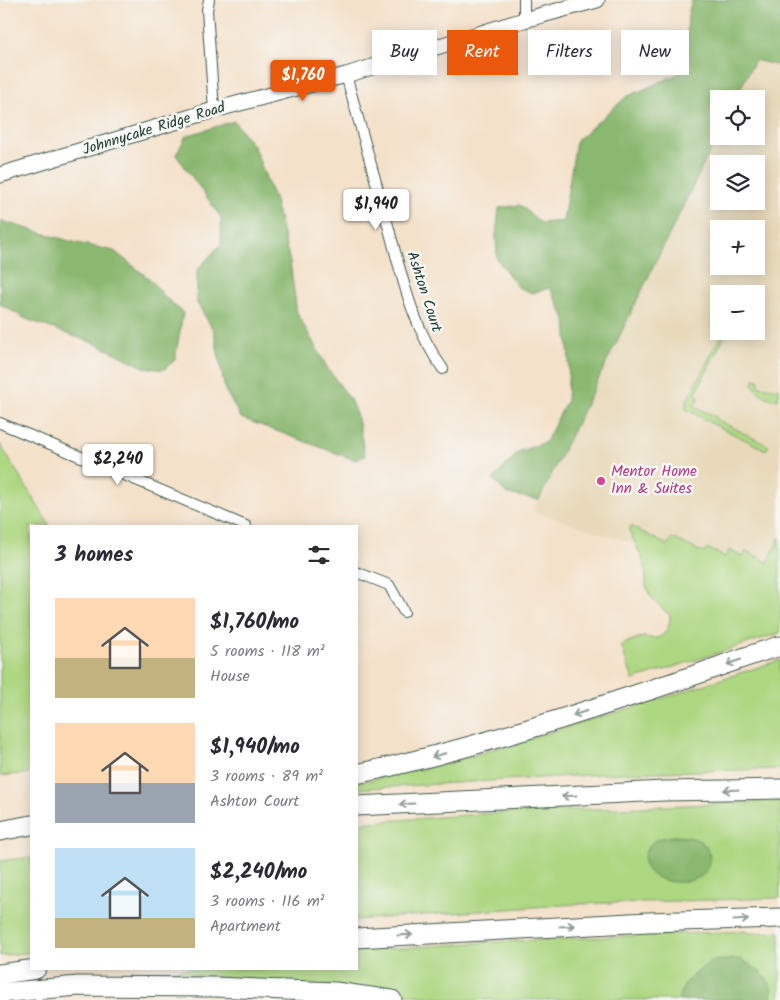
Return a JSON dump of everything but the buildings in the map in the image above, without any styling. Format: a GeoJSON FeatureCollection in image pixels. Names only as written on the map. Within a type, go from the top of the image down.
{"type":"FeatureCollection","features":[{"type":"Feature","properties":{"kind":"highway"},"geometry":{"type":"LineString","coordinates":[[358,774],[486,743],[665,686],[780,646]]}},
{"type":"Feature","properties":{"kind":"highway"},"geometry":{"type":"LineString","coordinates":[[358,806],[664,791],[780,789]]}},
{"type":"Feature","properties":{"kind":"highway"},"geometry":{"type":"LineString","coordinates":[[0,831],[30,825]]}},
{"type":"Feature","properties":{"kind":"highway"},"geometry":{"type":"LineString","coordinates":[[0,840],[30,837]]}},
{"type":"Feature","properties":{"kind":"highway"},"geometry":{"type":"LineString","coordinates":[[358,938],[648,922],[780,918]]}},
{"type":"Feature","properties":{"kind":"highway"},"geometry":{"type":"LineString","coordinates":[[0,974],[30,970]]}},
{"type":"Feature","properties":{"kind":"highway"},"geometry":{"type":"LineString","coordinates":[[0,993],[78,986],[214,987],[335,992],[392,1000]]}},
{"type":"Feature","properties":{"kind":"main road","name":"Johnnycake Ridge Road"},"geometry":{"type":"LineString","coordinates":[[0,175],[214,110],[346,75],[524,20],[597,0]]}},
{"type":"Feature","properties":{"kind":"street"},"geometry":{"type":"LineString","coordinates":[[209,0],[207,10],[214,110]]}},
{"type":"Feature","properties":{"kind":"street"},"geometry":{"type":"LineString","coordinates":[[524,0],[524,20]]}},
{"type":"Feature","properties":{"kind":"street","name":"Ashton Court"},"geometry":{"type":"LineString","coordinates":[[346,75],[401,273],[418,325],[430,352],[443,369]]}},
{"type":"Feature","properties":{"kind":"street"},"geometry":{"type":"LineString","coordinates":[[0,423],[244,525]]}},
{"type":"Feature","properties":{"kind":"street"},"geometry":{"type":"LineString","coordinates":[[358,573],[389,585],[404,612]]}},
{"type":"Feature","properties":{"kind":"shaded area"},"geometry":{"type":"Polygon","coordinates":[[[755,59],[780,66],[780,592],[533,511],[713,145],[765,145],[765,90],[740,90],[755,59]]]}},
{"type":"Feature","properties":{"kind":"green space"},"geometry":{"type":"Polygon","coordinates":[[[692,0],[780,0],[780,66],[755,60],[740,90],[710,90],[710,145],[713,145],[539,500],[507,494],[493,479],[520,451],[546,442],[567,400],[569,361],[566,321],[550,288],[532,293],[518,287],[497,259],[496,236],[499,208],[520,205],[541,223],[563,221],[576,141],[626,97],[676,75],[689,75],[688,15],[692,0]]]}},
{"type":"Feature","properties":{"kind":"green space"},"geometry":{"type":"Polygon","coordinates":[[[234,121],[254,147],[275,201],[290,262],[297,313],[328,369],[350,399],[358,419],[365,456],[355,460],[241,418],[225,390],[214,331],[197,303],[197,270],[221,244],[221,217],[176,155],[186,136],[234,121]]]}},
{"type":"Feature","properties":{"kind":"green space"},"geometry":{"type":"Polygon","coordinates":[[[1,221],[73,242],[114,251],[151,280],[165,297],[183,313],[175,360],[163,370],[144,367],[96,344],[26,319],[0,304],[1,221]]]}},
{"type":"Feature","properties":{"kind":"green space"},"geometry":{"type":"Polygon","coordinates":[[[718,340],[722,340],[695,394],[699,397],[694,406],[769,446],[766,450],[713,424],[686,409],[686,402],[718,340]]]}},
{"type":"Feature","properties":{"kind":"green space"},"geometry":{"type":"Polygon","coordinates":[[[754,379],[759,380],[759,386],[780,389],[778,399],[767,397],[760,393],[753,383],[754,379]]]}},
{"type":"Feature","properties":{"kind":"green space"},"geometry":{"type":"Polygon","coordinates":[[[0,444],[49,525],[30,525],[30,773],[0,776],[0,444]]]}},
{"type":"Feature","properties":{"kind":"green space"},"geometry":{"type":"Polygon","coordinates":[[[631,526],[667,545],[672,538],[704,553],[707,548],[725,557],[729,550],[743,557],[746,551],[768,562],[780,537],[780,633],[633,680],[621,645],[644,637],[659,637],[667,630],[670,616],[650,596],[646,585],[645,565],[629,530],[631,526]]]}},
{"type":"Feature","properties":{"kind":"green space"},"geometry":{"type":"Polygon","coordinates":[[[780,660],[780,769],[623,773],[358,789],[358,783],[444,764],[657,700],[780,660]]]}},
{"type":"Feature","properties":{"kind":"green space"},"geometry":{"type":"Polygon","coordinates":[[[780,801],[780,898],[576,904],[358,920],[358,823],[479,814],[780,801]]]}},
{"type":"Feature","properties":{"kind":"green space"},"geometry":{"type":"Polygon","coordinates":[[[674,836],[695,839],[707,848],[709,866],[702,875],[690,881],[676,882],[662,880],[651,874],[645,864],[648,847],[658,839],[674,836]]]}},
{"type":"Feature","properties":{"kind":"green space"},"geometry":{"type":"Polygon","coordinates":[[[30,857],[30,952],[0,956],[0,861],[30,857]]]}},
{"type":"Feature","properties":{"kind":"green space"},"geometry":{"type":"Polygon","coordinates":[[[746,931],[747,933],[780,932],[780,1000],[456,1000],[343,987],[149,973],[179,970],[358,970],[358,951],[488,942],[746,931]]]}},
{"type":"Feature","properties":{"kind":"green space"},"geometry":{"type":"Polygon","coordinates":[[[741,959],[764,975],[772,992],[771,1000],[678,1000],[685,983],[710,961],[741,959]]]}},
{"type":"Feature","properties":{"kind":"place","name":"Mentor Home Inn & Suites"},"geometry":{"type":"Point","coordinates":[601,481]}}]}
